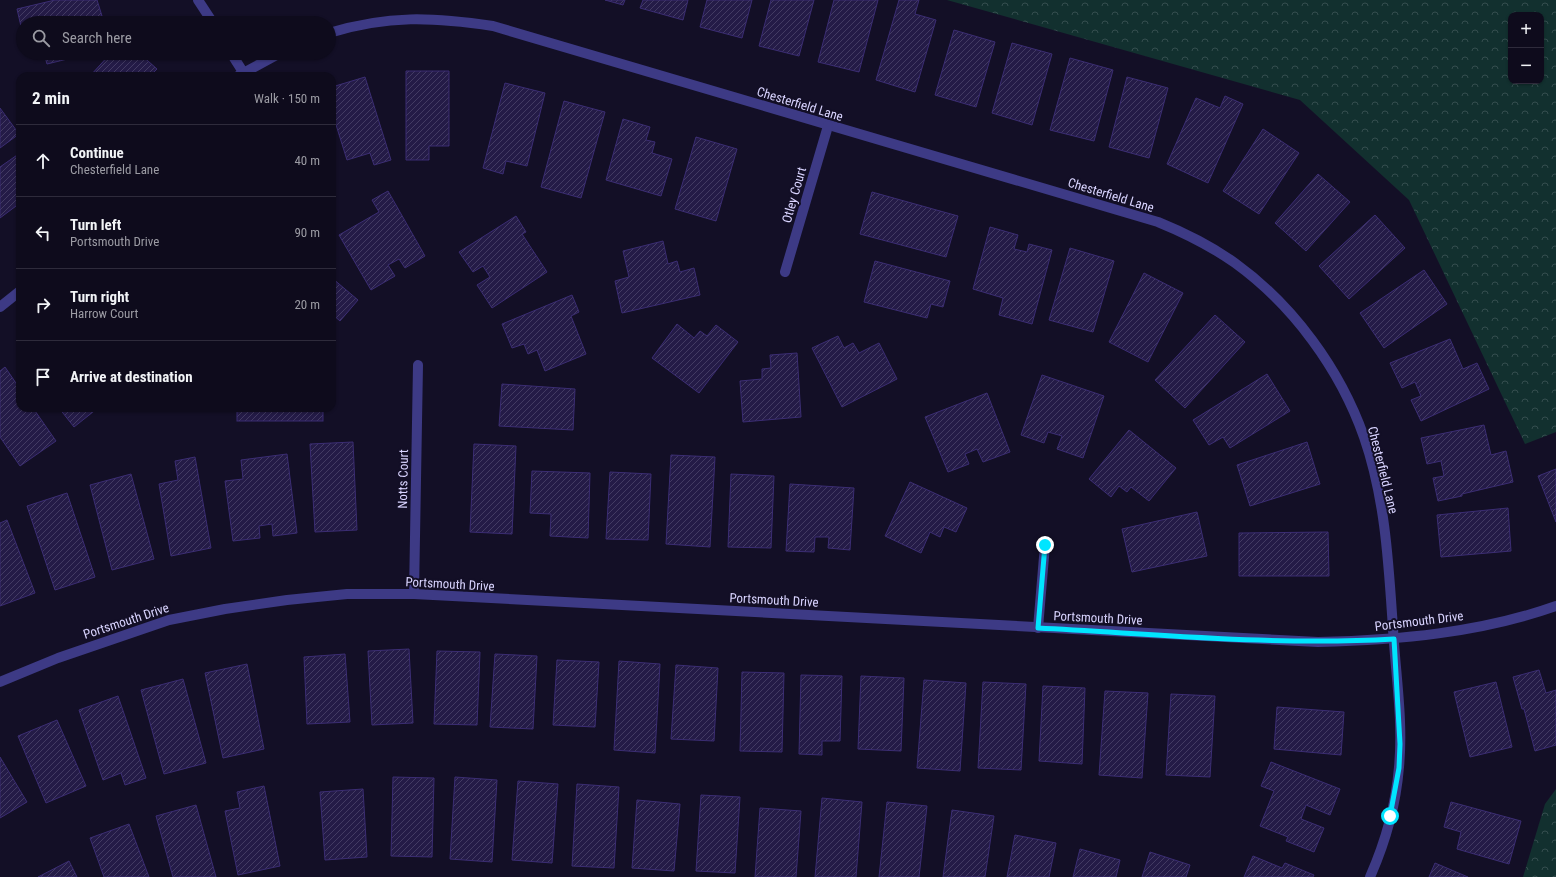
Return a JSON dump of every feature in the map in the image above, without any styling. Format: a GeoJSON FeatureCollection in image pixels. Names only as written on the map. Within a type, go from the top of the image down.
{"type":"FeatureCollection","features":[{"type":"Feature","properties":{"kind":"street"},"geometry":{"type":"LineString","coordinates":[[198,0],[208,16]]}},
{"type":"Feature","properties":{"kind":"street","name":"Chesterfield Lane"},"geometry":{"type":"LineString","coordinates":[[336,31],[385,20],[417,18],[450,20],[492,26],[1158,222],[1185,233],[1235,263],[1264,287],[1290,314],[1326,362],[1348,401],[1364,437],[1380,505],[1388,549],[1400,744],[1399,768],[1390,816],[1370,877]]}},
{"type":"Feature","properties":{"kind":"street"},"geometry":{"type":"LineString","coordinates":[[234,60],[240,72]]}},
{"type":"Feature","properties":{"kind":"street"},"geometry":{"type":"LineString","coordinates":[[245,72],[267,60]]}},
{"type":"Feature","properties":{"kind":"street","name":"Otley Court"},"geometry":{"type":"LineString","coordinates":[[785,272],[828,126]]}},
{"type":"Feature","properties":{"kind":"street"},"geometry":{"type":"LineString","coordinates":[[0,307],[16,294]]}},
{"type":"Feature","properties":{"kind":"street","name":"Notts Court"},"geometry":{"type":"LineString","coordinates":[[414,594],[418,365]]}},
{"type":"Feature","properties":{"kind":"street"},"geometry":{"type":"LineString","coordinates":[[1038,628],[1045,545]]}},
{"type":"Feature","properties":{"kind":"street","name":"Portsmouth Drive"},"geometry":{"type":"LineString","coordinates":[[0,682],[65,655],[169,620],[225,609],[287,600],[347,594],[414,594],[1296,642],[1394,639],[1463,630],[1507,620],[1556,606]]}},
{"type":"Feature","properties":{"kind":"green space"},"geometry":{"type":"Polygon","coordinates":[[[947,0],[1556,0],[1556,432],[1525,444],[1409,200],[1300,100],[947,0]]]}},
{"type":"Feature","properties":{"kind":"green space"},"geometry":{"type":"Polygon","coordinates":[[[1556,789],[1556,877],[1523,877],[1545,804],[1556,789]]]}},
{"type":"Feature","properties":{"kind":"building"},"geometry":{"type":"Polygon","coordinates":[[[55,0],[97,0],[102,16],[19,16],[17,9],[55,0]]]}},
{"type":"Feature","properties":{"kind":"building"},"geometry":{"type":"Polygon","coordinates":[[[605,0],[625,0],[623,5],[605,0]]]}},
{"type":"Feature","properties":{"kind":"building"},"geometry":{"type":"Polygon","coordinates":[[[643,0],[688,0],[683,20],[640,8],[643,0]]]}},
{"type":"Feature","properties":{"kind":"building"},"geometry":{"type":"Polygon","coordinates":[[[707,0],[752,0],[742,38],[700,27],[707,0]]]}},
{"type":"Feature","properties":{"kind":"building"},"geometry":{"type":"Polygon","coordinates":[[[771,0],[814,0],[799,56],[759,46],[771,0]]]}},
{"type":"Feature","properties":{"kind":"building"},"geometry":{"type":"Polygon","coordinates":[[[834,0],[878,0],[859,72],[818,62],[834,0]]]}},
{"type":"Feature","properties":{"kind":"building"},"geometry":{"type":"Polygon","coordinates":[[[899,0],[919,0],[915,14],[936,20],[915,92],[876,80],[899,0]]]}},
{"type":"Feature","properties":{"kind":"building"},"geometry":{"type":"Polygon","coordinates":[[[954,30],[995,42],[976,107],[935,95],[954,30]]]}},
{"type":"Feature","properties":{"kind":"building"},"geometry":{"type":"Polygon","coordinates":[[[1012,43],[1052,54],[1032,125],[992,113],[1012,43]]]}},
{"type":"Feature","properties":{"kind":"building"},"geometry":{"type":"Polygon","coordinates":[[[1070,58],[1113,70],[1094,141],[1050,130],[1070,58]]]}},
{"type":"Feature","properties":{"kind":"building"},"geometry":{"type":"Polygon","coordinates":[[[46,60],[63,60],[47,64],[46,60]]]}},
{"type":"Feature","properties":{"kind":"building"},"geometry":{"type":"Polygon","coordinates":[[[105,60],[147,60],[157,69],[154,72],[94,72],[105,60]]]}},
{"type":"Feature","properties":{"kind":"building"},"geometry":{"type":"Polygon","coordinates":[[[406,71],[449,71],[449,146],[429,146],[429,160],[406,160],[406,71]]]}},
{"type":"Feature","properties":{"kind":"building"},"geometry":{"type":"Polygon","coordinates":[[[365,77],[391,160],[374,165],[370,153],[347,160],[336,125],[336,86],[365,77]]]}},
{"type":"Feature","properties":{"kind":"building"},"geometry":{"type":"Polygon","coordinates":[[[1127,77],[1168,88],[1149,158],[1109,147],[1127,77]]]}},
{"type":"Feature","properties":{"kind":"building"},"geometry":{"type":"Polygon","coordinates":[[[505,83],[545,93],[527,166],[506,161],[503,174],[483,168],[505,83]]]}},
{"type":"Feature","properties":{"kind":"building"},"geometry":{"type":"Polygon","coordinates":[[[1225,96],[1243,104],[1208,183],[1167,164],[1196,98],[1220,108],[1225,96]]]}},
{"type":"Feature","properties":{"kind":"building"},"geometry":{"type":"Polygon","coordinates":[[[564,101],[605,112],[581,198],[541,187],[564,101]]]}},
{"type":"Feature","properties":{"kind":"building"},"geometry":{"type":"Polygon","coordinates":[[[0,108],[16,130],[16,136],[0,148],[0,108]]]}},
{"type":"Feature","properties":{"kind":"building"},"geometry":{"type":"Polygon","coordinates":[[[623,119],[650,127],[646,140],[655,142],[652,153],[672,159],[661,196],[606,180],[623,119]]]}},
{"type":"Feature","properties":{"kind":"building"},"geometry":{"type":"Polygon","coordinates":[[[1263,129],[1299,153],[1259,214],[1223,191],[1263,129]]]}},
{"type":"Feature","properties":{"kind":"building"},"geometry":{"type":"Polygon","coordinates":[[[696,137],[737,149],[716,221],[675,209],[696,137]]]}},
{"type":"Feature","properties":{"kind":"building"},"geometry":{"type":"Polygon","coordinates":[[[16,156],[16,206],[0,218],[0,167],[16,156]]]}},
{"type":"Feature","properties":{"kind":"building"},"geometry":{"type":"Polygon","coordinates":[[[1318,174],[1350,202],[1306,251],[1275,223],[1318,174]]]}},
{"type":"Feature","properties":{"kind":"building"},"geometry":{"type":"Polygon","coordinates":[[[388,191],[425,256],[405,268],[399,259],[388,265],[395,276],[371,290],[339,235],[379,212],[372,200],[388,191]]]}},
{"type":"Feature","properties":{"kind":"building"},"geometry":{"type":"Polygon","coordinates":[[[872,192],[958,216],[946,257],[860,234],[872,192]]]}},
{"type":"Feature","properties":{"kind":"building"},"geometry":{"type":"Polygon","coordinates":[[[1375,215],[1405,248],[1349,299],[1319,266],[1375,215]]]}},
{"type":"Feature","properties":{"kind":"building"},"geometry":{"type":"Polygon","coordinates":[[[516,216],[526,232],[522,234],[547,272],[492,308],[477,285],[490,277],[483,266],[473,272],[459,252],[516,216]]]}},
{"type":"Feature","properties":{"kind":"building"},"geometry":{"type":"Polygon","coordinates":[[[990,227],[1018,235],[1014,249],[1027,252],[1029,244],[1052,250],[1032,324],[999,315],[1003,298],[973,289],[990,227]]]}},
{"type":"Feature","properties":{"kind":"building"},"geometry":{"type":"Polygon","coordinates":[[[663,241],[668,264],[677,261],[680,272],[694,268],[700,295],[622,313],[615,281],[629,277],[623,251],[663,241]]]}},
{"type":"Feature","properties":{"kind":"building"},"geometry":{"type":"Polygon","coordinates":[[[1070,248],[1114,261],[1093,332],[1049,320],[1070,248]]]}},
{"type":"Feature","properties":{"kind":"building"},"geometry":{"type":"Polygon","coordinates":[[[875,261],[950,281],[943,307],[931,304],[927,318],[864,302],[875,261]]]}},
{"type":"Feature","properties":{"kind":"building"},"geometry":{"type":"Polygon","coordinates":[[[1424,270],[1447,304],[1384,348],[1360,313],[1424,270]]]}},
{"type":"Feature","properties":{"kind":"building"},"geometry":{"type":"Polygon","coordinates":[[[1144,273],[1183,293],[1148,362],[1109,342],[1144,273]]]}},
{"type":"Feature","properties":{"kind":"building"},"geometry":{"type":"Polygon","coordinates":[[[336,281],[358,300],[340,321],[336,318],[336,281]]]}},
{"type":"Feature","properties":{"kind":"building"},"geometry":{"type":"Polygon","coordinates":[[[572,295],[579,312],[571,316],[586,354],[545,371],[537,350],[528,354],[524,344],[512,348],[502,324],[572,295]]]}},
{"type":"Feature","properties":{"kind":"building"},"geometry":{"type":"Polygon","coordinates":[[[1215,315],[1245,342],[1185,408],[1155,380],[1215,315]]]}},
{"type":"Feature","properties":{"kind":"building"},"geometry":{"type":"Polygon","coordinates":[[[677,324],[694,338],[700,331],[707,336],[716,325],[738,342],[699,393],[652,358],[677,324]]]}},
{"type":"Feature","properties":{"kind":"building"},"geometry":{"type":"Polygon","coordinates":[[[838,336],[844,348],[853,343],[859,353],[879,343],[897,379],[842,407],[812,348],[838,336]]]}},
{"type":"Feature","properties":{"kind":"building"},"geometry":{"type":"Polygon","coordinates":[[[1450,339],[1463,369],[1477,363],[1489,389],[1421,421],[1411,400],[1421,396],[1415,382],[1402,388],[1390,363],[1450,339]]]}},
{"type":"Feature","properties":{"kind":"building"},"geometry":{"type":"Polygon","coordinates":[[[797,353],[801,417],[743,422],[740,381],[762,379],[762,369],[771,368],[770,355],[797,353]]]}},
{"type":"Feature","properties":{"kind":"building"},"geometry":{"type":"Polygon","coordinates":[[[5,367],[16,383],[16,412],[36,412],[56,441],[20,466],[0,437],[0,371],[5,367]]]}},
{"type":"Feature","properties":{"kind":"building"},"geometry":{"type":"Polygon","coordinates":[[[1267,374],[1290,411],[1230,448],[1223,437],[1209,445],[1193,420],[1267,374]]]}},
{"type":"Feature","properties":{"kind":"building"},"geometry":{"type":"Polygon","coordinates":[[[1042,375],[1104,396],[1083,458],[1057,449],[1062,436],[1048,432],[1044,443],[1021,435],[1042,375]]]}},
{"type":"Feature","properties":{"kind":"building"},"geometry":{"type":"Polygon","coordinates":[[[502,384],[575,389],[573,430],[499,426],[502,384]]]}},
{"type":"Feature","properties":{"kind":"building"},"geometry":{"type":"Polygon","coordinates":[[[987,393],[1010,452],[983,462],[977,449],[965,454],[969,464],[948,472],[925,417],[987,393]]]}},
{"type":"Feature","properties":{"kind":"building"},"geometry":{"type":"Polygon","coordinates":[[[62,412],[93,412],[74,427],[62,412]]]}},
{"type":"Feature","properties":{"kind":"building"},"geometry":{"type":"Polygon","coordinates":[[[237,412],[323,412],[323,421],[237,421],[237,412]]]}},
{"type":"Feature","properties":{"kind":"building"},"geometry":{"type":"Polygon","coordinates":[[[1484,425],[1491,455],[1506,451],[1513,482],[1438,501],[1433,478],[1444,476],[1441,461],[1427,464],[1421,438],[1484,425]]]}},
{"type":"Feature","properties":{"kind":"building"},"geometry":{"type":"Polygon","coordinates":[[[1129,430],[1176,468],[1149,501],[1131,487],[1127,492],[1119,486],[1111,497],[1089,479],[1129,430]]]}},
{"type":"Feature","properties":{"kind":"building"},"geometry":{"type":"Polygon","coordinates":[[[353,442],[357,530],[315,532],[310,444],[353,442]]]}},
{"type":"Feature","properties":{"kind":"building"},"geometry":{"type":"Polygon","coordinates":[[[1307,442],[1320,484],[1250,506],[1237,465],[1307,442]]]}},
{"type":"Feature","properties":{"kind":"building"},"geometry":{"type":"Polygon","coordinates":[[[474,444],[516,446],[512,534],[470,532],[474,444]]]}},
{"type":"Feature","properties":{"kind":"building"},"geometry":{"type":"Polygon","coordinates":[[[287,454],[297,533],[273,536],[272,524],[259,526],[260,538],[233,541],[225,481],[243,479],[241,460],[287,454]]]}},
{"type":"Feature","properties":{"kind":"building"},"geometry":{"type":"Polygon","coordinates":[[[671,455],[715,457],[710,547],[666,544],[671,455]]]}},
{"type":"Feature","properties":{"kind":"building"},"geometry":{"type":"Polygon","coordinates":[[[195,457],[211,548],[171,556],[159,484],[178,480],[175,461],[195,457]]]}},
{"type":"Feature","properties":{"kind":"building"},"geometry":{"type":"Polygon","coordinates":[[[1556,469],[1556,522],[1538,476],[1556,469]]]}},
{"type":"Feature","properties":{"kind":"building"},"geometry":{"type":"Polygon","coordinates":[[[532,471],[590,473],[588,538],[550,536],[551,514],[530,513],[532,471]]]}},
{"type":"Feature","properties":{"kind":"building"},"geometry":{"type":"Polygon","coordinates":[[[610,472],[651,474],[648,540],[606,539],[610,472]]]}},
{"type":"Feature","properties":{"kind":"building"},"geometry":{"type":"Polygon","coordinates":[[[131,474],[154,559],[112,570],[90,485],[131,474]]]}},
{"type":"Feature","properties":{"kind":"building"},"geometry":{"type":"Polygon","coordinates":[[[731,474],[774,476],[771,548],[728,547],[731,474]]]}},
{"type":"Feature","properties":{"kind":"building"},"geometry":{"type":"Polygon","coordinates":[[[910,482],[967,508],[956,532],[944,527],[940,537],[930,532],[921,553],[885,536],[910,482]]]}},
{"type":"Feature","properties":{"kind":"building"},"geometry":{"type":"Polygon","coordinates":[[[790,484],[854,488],[850,550],[828,548],[829,537],[815,537],[814,552],[786,551],[790,484]]]}},
{"type":"Feature","properties":{"kind":"building"},"geometry":{"type":"Polygon","coordinates":[[[67,493],[95,577],[55,590],[27,506],[67,493]]]}},
{"type":"Feature","properties":{"kind":"building"},"geometry":{"type":"Polygon","coordinates":[[[1508,508],[1511,551],[1441,557],[1437,515],[1508,508]]]}},
{"type":"Feature","properties":{"kind":"building"},"geometry":{"type":"Polygon","coordinates":[[[1197,512],[1207,556],[1132,572],[1122,529],[1197,512]]]}},
{"type":"Feature","properties":{"kind":"building"},"geometry":{"type":"Polygon","coordinates":[[[7,520],[35,593],[0,606],[0,523],[7,520]]]}},
{"type":"Feature","properties":{"kind":"building"},"geometry":{"type":"Polygon","coordinates":[[[1328,532],[1329,576],[1239,576],[1239,533],[1328,532]]]}},
{"type":"Feature","properties":{"kind":"building"},"geometry":{"type":"Polygon","coordinates":[[[409,649],[413,723],[372,725],[368,651],[409,649]]]}},
{"type":"Feature","properties":{"kind":"building"},"geometry":{"type":"Polygon","coordinates":[[[437,651],[480,652],[477,725],[434,724],[437,651]]]}},
{"type":"Feature","properties":{"kind":"building"},"geometry":{"type":"Polygon","coordinates":[[[345,654],[350,722],[307,724],[304,657],[345,654]]]}},
{"type":"Feature","properties":{"kind":"building"},"geometry":{"type":"Polygon","coordinates":[[[495,654],[537,656],[533,729],[490,727],[495,654]]]}},
{"type":"Feature","properties":{"kind":"building"},"geometry":{"type":"Polygon","coordinates":[[[557,660],[599,662],[595,727],[553,725],[557,660]]]}},
{"type":"Feature","properties":{"kind":"building"},"geometry":{"type":"Polygon","coordinates":[[[619,661],[660,664],[655,753],[614,750],[619,661]]]}},
{"type":"Feature","properties":{"kind":"building"},"geometry":{"type":"Polygon","coordinates":[[[247,664],[264,749],[223,758],[205,673],[247,664]]]}},
{"type":"Feature","properties":{"kind":"building"},"geometry":{"type":"Polygon","coordinates":[[[676,665],[718,668],[714,741],[671,739],[676,665]]]}},
{"type":"Feature","properties":{"kind":"building"},"geometry":{"type":"Polygon","coordinates":[[[1539,670],[1546,693],[1556,690],[1556,745],[1535,751],[1524,709],[1522,709],[1513,677],[1539,670]]]}},
{"type":"Feature","properties":{"kind":"building"},"geometry":{"type":"Polygon","coordinates":[[[742,672],[784,673],[782,752],[740,751],[742,672]]]}},
{"type":"Feature","properties":{"kind":"building"},"geometry":{"type":"Polygon","coordinates":[[[801,675],[842,676],[840,741],[822,741],[822,755],[799,754],[801,675]]]}},
{"type":"Feature","properties":{"kind":"building"},"geometry":{"type":"Polygon","coordinates":[[[861,676],[904,678],[901,751],[858,749],[861,676]]]}},
{"type":"Feature","properties":{"kind":"building"},"geometry":{"type":"Polygon","coordinates":[[[183,679],[206,763],[164,774],[141,690],[183,679]]]}},
{"type":"Feature","properties":{"kind":"building"},"geometry":{"type":"Polygon","coordinates":[[[924,680],[966,683],[960,771],[917,768],[924,680]]]}},
{"type":"Feature","properties":{"kind":"building"},"geometry":{"type":"Polygon","coordinates":[[[983,682],[1026,684],[1021,770],[978,768],[983,682]]]}},
{"type":"Feature","properties":{"kind":"building"},"geometry":{"type":"Polygon","coordinates":[[[1496,682],[1512,747],[1470,757],[1454,692],[1496,682]]]}},
{"type":"Feature","properties":{"kind":"building"},"geometry":{"type":"Polygon","coordinates":[[[1043,686],[1085,688],[1082,764],[1039,761],[1043,686]]]}},
{"type":"Feature","properties":{"kind":"building"},"geometry":{"type":"Polygon","coordinates":[[[1105,691],[1148,693],[1142,778],[1099,775],[1105,691]]]}},
{"type":"Feature","properties":{"kind":"building"},"geometry":{"type":"Polygon","coordinates":[[[1171,694],[1215,696],[1210,777],[1166,775],[1171,694]]]}},
{"type":"Feature","properties":{"kind":"building"},"geometry":{"type":"Polygon","coordinates":[[[118,696],[146,778],[125,785],[121,773],[103,780],[79,710],[118,696]]]}},
{"type":"Feature","properties":{"kind":"building"},"geometry":{"type":"Polygon","coordinates":[[[1277,707],[1344,712],[1341,755],[1274,749],[1277,707]]]}},
{"type":"Feature","properties":{"kind":"building"},"geometry":{"type":"Polygon","coordinates":[[[57,720],[86,786],[46,803],[18,736],[57,720]]]}},
{"type":"Feature","properties":{"kind":"building"},"geometry":{"type":"Polygon","coordinates":[[[0,757],[27,802],[0,818],[0,757]]]}},
{"type":"Feature","properties":{"kind":"building"},"geometry":{"type":"Polygon","coordinates":[[[1271,762],[1340,789],[1330,815],[1306,805],[1301,819],[1324,828],[1314,852],[1286,841],[1288,837],[1260,826],[1274,791],[1261,786],[1271,762]]]}},
{"type":"Feature","properties":{"kind":"building"},"geometry":{"type":"Polygon","coordinates":[[[393,777],[434,778],[432,857],[391,856],[393,777]]]}},
{"type":"Feature","properties":{"kind":"building"},"geometry":{"type":"Polygon","coordinates":[[[455,777],[497,780],[492,862],[450,859],[455,777]]]}},
{"type":"Feature","properties":{"kind":"building"},"geometry":{"type":"Polygon","coordinates":[[[518,781],[558,784],[552,863],[512,860],[518,781]]]}},
{"type":"Feature","properties":{"kind":"building"},"geometry":{"type":"Polygon","coordinates":[[[577,784],[619,787],[614,868],[572,866],[577,784]]]}},
{"type":"Feature","properties":{"kind":"building"},"geometry":{"type":"Polygon","coordinates":[[[264,786],[280,866],[238,875],[225,811],[240,808],[237,792],[264,786]]]}},
{"type":"Feature","properties":{"kind":"building"},"geometry":{"type":"Polygon","coordinates":[[[363,789],[367,857],[325,860],[320,792],[363,789]]]}},
{"type":"Feature","properties":{"kind":"building"},"geometry":{"type":"Polygon","coordinates":[[[701,795],[740,797],[735,873],[696,871],[701,795]]]}},
{"type":"Feature","properties":{"kind":"building"},"geometry":{"type":"Polygon","coordinates":[[[822,798],[862,802],[856,877],[815,877],[822,798]]]}},
{"type":"Feature","properties":{"kind":"building"},"geometry":{"type":"Polygon","coordinates":[[[637,800],[680,804],[674,871],[632,868],[637,800]]]}},
{"type":"Feature","properties":{"kind":"building"},"geometry":{"type":"Polygon","coordinates":[[[887,802],[927,806],[919,877],[879,877],[887,802]]]}},
{"type":"Feature","properties":{"kind":"building"},"geometry":{"type":"Polygon","coordinates":[[[1451,802],[1521,821],[1509,864],[1457,849],[1461,832],[1444,827],[1451,802]]]}},
{"type":"Feature","properties":{"kind":"building"},"geometry":{"type":"Polygon","coordinates":[[[196,805],[216,877],[173,877],[156,816],[196,805]]]}},
{"type":"Feature","properties":{"kind":"building"},"geometry":{"type":"Polygon","coordinates":[[[760,808],[801,811],[796,877],[755,877],[760,808]]]}},
{"type":"Feature","properties":{"kind":"building"},"geometry":{"type":"Polygon","coordinates":[[[952,810],[994,816],[985,877],[943,877],[952,810]]]}},
{"type":"Feature","properties":{"kind":"building"},"geometry":{"type":"Polygon","coordinates":[[[129,824],[149,877],[104,877],[90,838],[129,824]]]}},
{"type":"Feature","properties":{"kind":"building"},"geometry":{"type":"Polygon","coordinates":[[[1015,835],[1056,843],[1049,877],[1007,877],[1015,835]]]}},
{"type":"Feature","properties":{"kind":"building"},"geometry":{"type":"Polygon","coordinates":[[[1080,849],[1120,860],[1116,877],[1073,877],[1080,849]]]}},
{"type":"Feature","properties":{"kind":"building"},"geometry":{"type":"Polygon","coordinates":[[[1150,852],[1190,865],[1186,877],[1142,877],[1150,852]]]}},
{"type":"Feature","properties":{"kind":"building"},"geometry":{"type":"Polygon","coordinates":[[[1253,856],[1282,868],[1285,863],[1314,875],[1313,877],[1244,877],[1253,856]]]}},
{"type":"Feature","properties":{"kind":"building"},"geometry":{"type":"Polygon","coordinates":[[[69,861],[77,877],[38,877],[69,861]]]}},
{"type":"Feature","properties":{"kind":"building"},"geometry":{"type":"Polygon","coordinates":[[[1435,863],[1468,877],[1429,877],[1435,863]]]}},
{"type":"Feature","properties":{"kind":"route"},"geometry":{"type":"LineString","coordinates":[[1045,545],[1038,628],[1275,641],[1318,642],[1394,639],[1400,744],[1399,768],[1390,816]]}}]}
